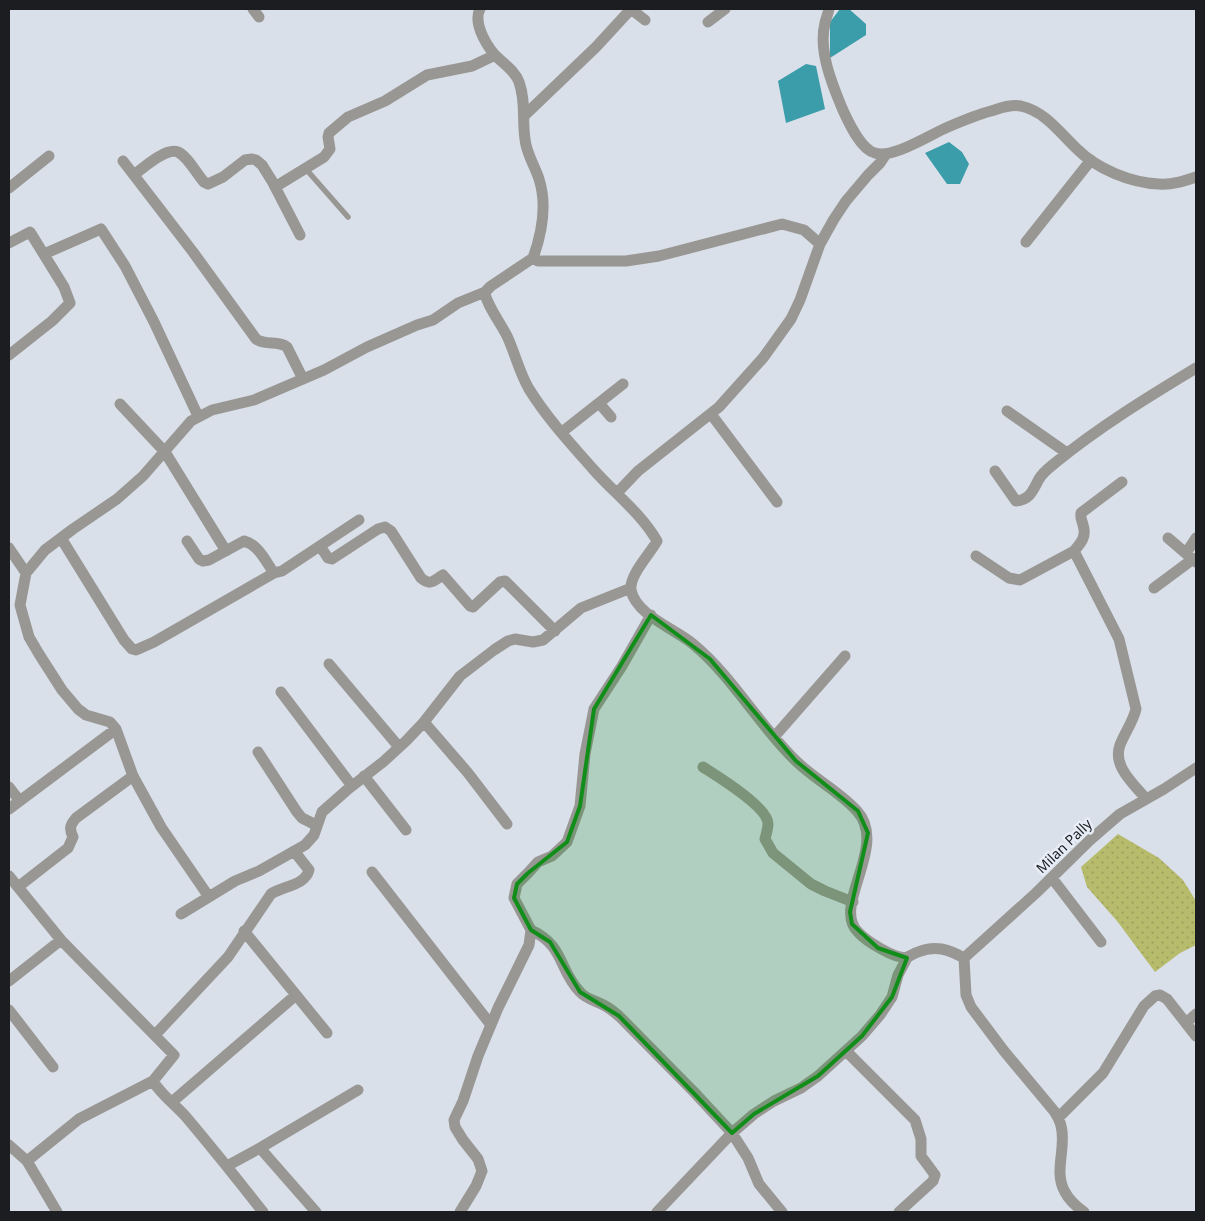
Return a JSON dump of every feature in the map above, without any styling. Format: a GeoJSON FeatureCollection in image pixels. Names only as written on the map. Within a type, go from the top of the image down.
{"type":"FeatureCollection","features":[{"type":"Feature","properties":{"kind":"street"},"geometry":{"type":"LineString","coordinates":[[209,897],[161,827],[133,776],[116,730],[110,722],[86,715],[78,710],[38,654],[29,637],[20,605],[26,573],[45,550],[128,490],[165,452],[191,421],[198,416],[222,406],[254,400],[324,370],[368,347],[433,320],[458,303],[485,292],[533,258],[540,228],[544,196],[525,140],[525,115],[519,81],[487,44],[477,15],[480,9]]}},
{"type":"Feature","properties":{"kind":"street"},"geometry":{"type":"LineString","coordinates":[[525,115],[596,47],[631,9],[645,20]]}},
{"type":"Feature","properties":{"kind":"street"},"geometry":{"type":"LineString","coordinates":[[708,22],[725,9]]}},
{"type":"Feature","properties":{"kind":"street"},"geometry":{"type":"LineString","coordinates":[[829,9],[824,24],[824,50],[839,101],[847,120],[864,145],[875,154],[886,154],[916,143],[970,117],[1006,106],[1018,105],[1041,114],[1091,160],[1104,169],[1126,177],[1159,184],[1180,183],[1196,177]]}},
{"type":"Feature","properties":{"kind":"street"},"geometry":{"type":"LineString","coordinates":[[275,187],[324,157],[330,149],[329,133],[348,117],[385,101],[427,75],[472,66],[495,55]]}},
{"type":"Feature","properties":{"kind":"street"},"geometry":{"type":"LineString","coordinates":[[134,175],[169,151],[176,151],[183,156],[204,182],[208,184],[223,177],[245,160],[252,159],[262,165],[300,235]]}},
{"type":"Feature","properties":{"kind":"street"},"geometry":{"type":"LineString","coordinates":[[617,493],[638,471],[719,407],[763,358],[791,319],[800,300],[820,244],[846,201],[886,154]]}},
{"type":"Feature","properties":{"kind":"street"},"geometry":{"type":"LineString","coordinates":[[9,188],[49,156]]}},
{"type":"Feature","properties":{"kind":"street"},"geometry":{"type":"LineString","coordinates":[[1026,242],[1091,160]]}},
{"type":"Feature","properties":{"kind":"street"},"geometry":{"type":"LineString","coordinates":[[123,161],[193,252],[256,339],[267,343],[283,344],[287,347],[303,379]]}},
{"type":"Feature","properties":{"kind":"street"},"geometry":{"type":"LineString","coordinates":[[533,258],[538,261],[547,262],[626,261],[667,254],[782,224],[804,230],[820,244]]}},
{"type":"Feature","properties":{"kind":"street"},"geometry":{"type":"LineString","coordinates":[[44,254],[100,229],[129,274],[154,322],[198,416]]}},
{"type":"Feature","properties":{"kind":"street"},"geometry":{"type":"LineString","coordinates":[[9,243],[30,232],[64,287],[70,303],[52,321],[9,355]]}},
{"type":"Feature","properties":{"kind":"street"},"geometry":{"type":"LineString","coordinates":[[485,292],[485,299],[499,319],[510,341],[528,388],[596,472],[650,528],[657,541],[633,578],[631,588],[635,602],[710,658],[796,761],[844,798],[858,812],[865,822],[868,833],[850,912],[852,924],[856,931],[878,948],[907,958]]}},
{"type":"Feature","properties":{"kind":"street"},"geometry":{"type":"LineString","coordinates":[[995,471],[1016,502],[1023,501],[1033,492],[1046,470],[1067,453],[1108,424],[1196,368]]}},
{"type":"Feature","properties":{"kind":"street"},"geometry":{"type":"LineString","coordinates":[[562,432],[623,384]]}},
{"type":"Feature","properties":{"kind":"street"},"geometry":{"type":"LineString","coordinates":[[599,403],[611,417]]}},
{"type":"Feature","properties":{"kind":"street"},"geometry":{"type":"LineString","coordinates":[[120,404],[165,452],[226,551]]}},
{"type":"Feature","properties":{"kind":"street"},"geometry":{"type":"LineString","coordinates":[[1007,410],[1067,453]]}},
{"type":"Feature","properties":{"kind":"street"},"geometry":{"type":"LineString","coordinates":[[711,414],[777,502]]}},
{"type":"Feature","properties":{"kind":"street"},"geometry":{"type":"LineString","coordinates":[[976,556],[1009,578],[1020,580],[1074,551],[1085,534],[1080,513],[1122,482]]}},
{"type":"Feature","properties":{"kind":"street"},"geometry":{"type":"LineString","coordinates":[[60,538],[124,640],[136,650],[154,642],[274,573],[282,571],[359,520]]}},
{"type":"Feature","properties":{"kind":"street"},"geometry":{"type":"LineString","coordinates":[[320,546],[328,558],[332,559],[378,529],[385,527],[391,531],[421,578],[426,582],[431,583],[443,575],[470,606],[473,607],[500,582],[505,581],[555,631]]}},
{"type":"Feature","properties":{"kind":"street"},"geometry":{"type":"LineString","coordinates":[[1168,538],[1192,558]]}},
{"type":"Feature","properties":{"kind":"street"},"geometry":{"type":"LineString","coordinates":[[1154,588],[1192,558],[1196,538]]}},
{"type":"Feature","properties":{"kind":"street"},"geometry":{"type":"LineString","coordinates":[[187,541],[203,561],[209,560],[244,541],[250,542],[274,573]]}},
{"type":"Feature","properties":{"kind":"street"},"geometry":{"type":"LineString","coordinates":[[9,548],[26,573]]}},
{"type":"Feature","properties":{"kind":"street"},"geometry":{"type":"LineString","coordinates":[[1074,551],[1119,639],[1136,709],[1134,718],[1120,745],[1118,755],[1125,772],[1146,799]]}},
{"type":"Feature","properties":{"kind":"street"},"geometry":{"type":"LineString","coordinates":[[181,914],[234,882],[259,871],[305,845],[314,835],[322,812],[399,747],[424,722],[460,676],[494,650],[515,639],[533,642],[543,640],[581,608],[631,588]]}},
{"type":"Feature","properties":{"kind":"street"},"geometry":{"type":"LineString","coordinates":[[460,1212],[476,1186],[482,1171],[478,1159],[455,1127],[454,1120],[463,1101],[478,1056],[529,945],[531,930],[514,898],[517,884],[538,862],[552,856],[567,842],[580,806],[585,754],[594,709],[622,666],[651,615]]}},
{"type":"Feature","properties":{"kind":"street"},"geometry":{"type":"LineString","coordinates":[[774,736],[845,656]]}},
{"type":"Feature","properties":{"kind":"street"},"geometry":{"type":"LineString","coordinates":[[329,664],[399,747]]}},
{"type":"Feature","properties":{"kind":"street"},"geometry":{"type":"LineString","coordinates":[[281,692],[352,786]]}},
{"type":"Feature","properties":{"kind":"street"},"geometry":{"type":"LineString","coordinates":[[424,722],[468,773],[507,824]]}},
{"type":"Feature","properties":{"kind":"street"},"geometry":{"type":"LineString","coordinates":[[9,809],[116,730]]}},
{"type":"Feature","properties":{"kind":"street"},"geometry":{"type":"LineString","coordinates":[[258,752],[297,812],[302,818],[316,825]]}},
{"type":"Feature","properties":{"kind":"street"},"geometry":{"type":"LineString","coordinates":[[703,767],[752,801],[766,817],[768,824],[765,839],[773,853],[811,884],[852,902]]}},
{"type":"Feature","properties":{"kind":"street","name":"Milan Pally"},"geometry":{"type":"LineString","coordinates":[[964,958],[1115,819],[1196,768]]}},
{"type":"Feature","properties":{"kind":"street"},"geometry":{"type":"LineString","coordinates":[[18,887],[68,848],[72,837],[71,824],[76,818],[133,776]]}},
{"type":"Feature","properties":{"kind":"street"},"geometry":{"type":"LineString","coordinates":[[364,776],[406,830]]}},
{"type":"Feature","properties":{"kind":"street"},"geometry":{"type":"LineString","coordinates":[[9,787],[19,800]]}},
{"type":"Feature","properties":{"kind":"street"},"geometry":{"type":"LineString","coordinates":[[154,1036],[228,957],[271,894],[308,876],[309,870],[294,852]]}},
{"type":"Feature","properties":{"kind":"street"},"geometry":{"type":"LineString","coordinates":[[372,872],[491,1026]]}},
{"type":"Feature","properties":{"kind":"street"},"geometry":{"type":"LineString","coordinates":[[9,876],[61,940],[174,1055],[153,1081],[80,1119],[27,1161]]}},
{"type":"Feature","properties":{"kind":"street"},"geometry":{"type":"LineString","coordinates":[[1052,878],[1101,942]]}},
{"type":"Feature","properties":{"kind":"street"},"geometry":{"type":"LineString","coordinates":[[531,930],[542,935],[550,942],[580,992],[619,1016],[732,1133],[748,1158],[759,1184],[782,1212]]}},
{"type":"Feature","properties":{"kind":"street"},"geometry":{"type":"LineString","coordinates":[[244,931],[327,1034]]}},
{"type":"Feature","properties":{"kind":"street"},"geometry":{"type":"LineString","coordinates":[[9,981],[61,940]]}},
{"type":"Feature","properties":{"kind":"street"},"geometry":{"type":"LineString","coordinates":[[657,1212],[732,1133],[754,1114],[774,1101],[801,1088],[818,1076],[846,1051],[880,1015],[892,997],[898,975],[907,958],[928,948],[943,948],[964,958],[966,995],[971,1007],[1058,1118],[1062,1132],[1060,1180],[1065,1193],[1084,1212]]}},
{"type":"Feature","properties":{"kind":"street"},"geometry":{"type":"LineString","coordinates":[[172,1102],[296,995]]}},
{"type":"Feature","properties":{"kind":"street"},"geometry":{"type":"LineString","coordinates":[[1058,1118],[1103,1073],[1144,1006],[1155,996],[1164,996],[1196,1036]]}},
{"type":"Feature","properties":{"kind":"street"},"geometry":{"type":"LineString","coordinates":[[9,1010],[53,1067]]}},
{"type":"Feature","properties":{"kind":"street"},"geometry":{"type":"LineString","coordinates":[[1186,1023],[1196,1014]]}},
{"type":"Feature","properties":{"kind":"street"},"geometry":{"type":"LineString","coordinates":[[846,1051],[915,1120],[921,1139],[921,1156],[935,1175],[933,1181],[899,1212]]}},
{"type":"Feature","properties":{"kind":"street"},"geometry":{"type":"LineString","coordinates":[[153,1081],[157,1088],[172,1102],[227,1166],[262,1212]]}},
{"type":"Feature","properties":{"kind":"street"},"geometry":{"type":"LineString","coordinates":[[227,1166],[358,1090]]}},
{"type":"Feature","properties":{"kind":"street"},"geometry":{"type":"LineString","coordinates":[[9,1145],[27,1161],[58,1212]]}},
{"type":"Feature","properties":{"kind":"street"},"geometry":{"type":"LineString","coordinates":[[260,1148],[316,1212]]}},
{"type":"Feature","properties":{"kind":"lane"},"geometry":{"type":"LineString","coordinates":[[305,167],[348,217]]}},
{"type":"Feature","properties":{"kind":"highlighted area"},"geometry":{"type":"Polygon","coordinates":[[[651,615],[710,659],[796,761],[858,811],[868,833],[850,912],[852,924],[878,948],[907,958],[892,997],[862,1036],[818,1076],[754,1114],[732,1133],[619,1016],[580,992],[550,942],[531,930],[514,898],[517,884],[567,842],[580,806],[594,709],[651,615]]]}},
{"type":"Feature","properties":{"kind":"green space"},"geometry":{"type":"Polygon","coordinates":[[[1118,834],[1159,858],[1183,880],[1196,901],[1196,945],[1180,953],[1155,972],[1117,921],[1087,887],[1081,867],[1118,834]]]}},
{"type":"Feature","properties":{"kind":"water"},"geometry":{"type":"Polygon","coordinates":[[[840,9],[849,9],[866,24],[866,35],[830,58],[830,22],[840,9]]]}},
{"type":"Feature","properties":{"kind":"water"},"geometry":{"type":"Polygon","coordinates":[[[806,64],[816,66],[825,109],[786,123],[778,81],[806,64]]]}},
{"type":"Feature","properties":{"kind":"water"},"geometry":{"type":"Polygon","coordinates":[[[949,142],[962,152],[969,164],[960,184],[947,184],[925,153],[949,142]]]}}]}
